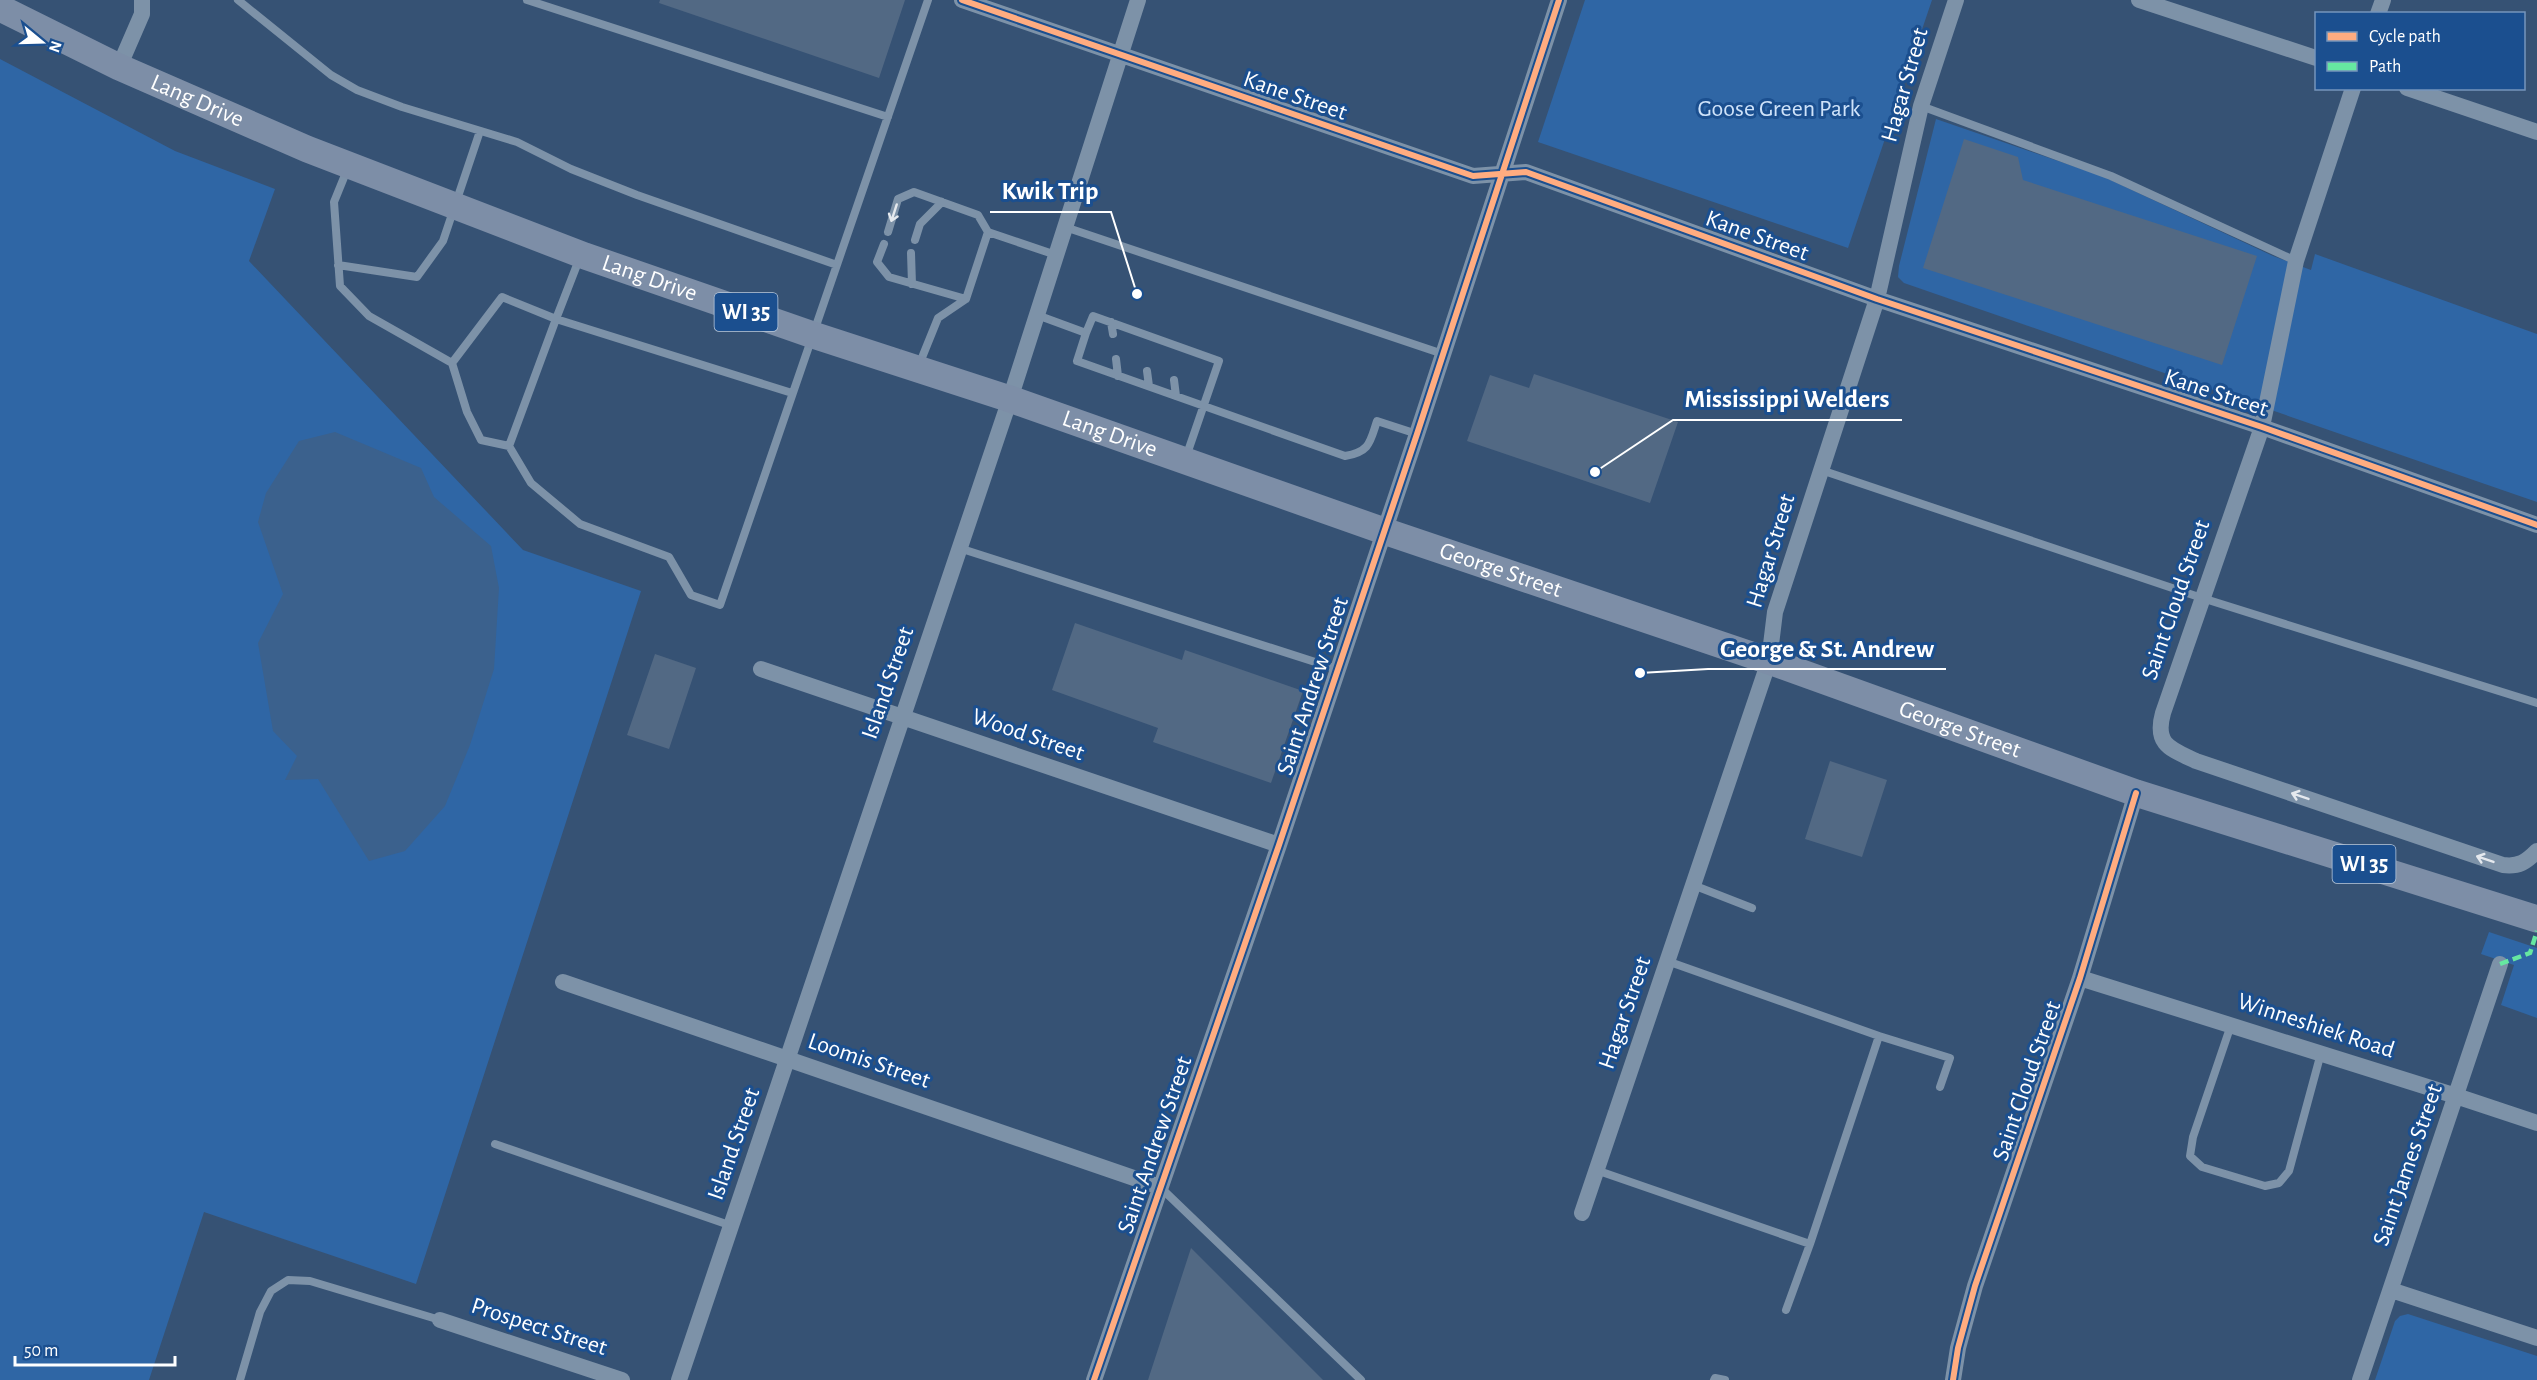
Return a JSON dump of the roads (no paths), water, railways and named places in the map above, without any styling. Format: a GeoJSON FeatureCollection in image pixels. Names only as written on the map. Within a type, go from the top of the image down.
{"type":"FeatureCollection","features":[{"type":"Feature","properties":{"kind":"main road","name":"Lang Drive"},"geometry":{"type":"LineString","coordinates":[[0,8],[119,67],[349,165],[581,255],[813,335],[1010,399],[1384,531]]}},
{"type":"Feature","properties":{"kind":"main road","name":"George Street"},"geometry":{"type":"LineString","coordinates":[[1384,531],[1769,661],[2136,793],[2537,919]]}},
{"type":"Feature","properties":{"kind":"street"},"geometry":{"type":"LineString","coordinates":[[119,67],[142,14],[142,0]]}},
{"type":"Feature","properties":{"kind":"street","name":"Kane Street"},"geometry":{"type":"LineString","coordinates":[[962,0],[1473,176],[1526,172],[1877,299],[2262,427],[2537,525]]}},
{"type":"Feature","properties":{"kind":"street","name":"Island Street"},"geometry":{"type":"LineString","coordinates":[[679,1380],[1010,399],[1137,0]]}},
{"type":"Feature","properties":{"kind":"street","name":"Saint Andrew Street"},"geometry":{"type":"LineString","coordinates":[[1094,1380],[1279,845],[1559,0]]}},
{"type":"Feature","properties":{"kind":"street","name":"Hagar Street"},"geometry":{"type":"LineString","coordinates":[[1582,1213],[1769,661],[1775,612],[1877,299],[1921,106],[1956,0]]}},
{"type":"Feature","properties":{"kind":"street"},"geometry":{"type":"LineString","coordinates":[[2139,0],[2315,58]]}},
{"type":"Feature","properties":{"kind":"street","name":"Saint Cloud Street"},"geometry":{"type":"LineString","coordinates":[[2352,90],[2296,261],[2262,427],[2163,713],[2159,726],[2162,739],[2168,747],[2196,761],[2503,865],[2514,866],[2525,862],[2537,851]]}},
{"type":"Feature","properties":{"kind":"street"},"geometry":{"type":"LineString","coordinates":[[2413,90],[2537,132]]}},
{"type":"Feature","properties":{"kind":"street","name":"Wood Street"},"geometry":{"type":"LineString","coordinates":[[761,669],[1279,845]]}},
{"type":"Feature","properties":{"kind":"street","name":"Saint Cloud Street"},"geometry":{"type":"LineString","coordinates":[[1953,1380],[1958,1348],[1975,1286],[2080,978],[2136,793]]}},
{"type":"Feature","properties":{"kind":"street","name":"Saint James Street"},"geometry":{"type":"LineString","coordinates":[[2360,1380],[2500,964]]}},
{"type":"Feature","properties":{"kind":"street","name":"Winneshiek Road"},"geometry":{"type":"LineString","coordinates":[[2080,978],[2231,1024],[2537,1124]]}},
{"type":"Feature","properties":{"kind":"street","name":"Loomis Street"},"geometry":{"type":"LineString","coordinates":[[563,982],[1160,1187]]}},
{"type":"Feature","properties":{"kind":"street"},"geometry":{"type":"LineString","coordinates":[[2391,1290],[2537,1338]]}},
{"type":"Feature","properties":{"kind":"street","name":"Prospect Street"},"geometry":{"type":"LineString","coordinates":[[440,1320],[622,1380]]}},
{"type":"Feature","properties":{"kind":"lane"},"geometry":{"type":"LineString","coordinates":[[238,0],[331,75],[357,90],[518,142],[571,169],[637,195],[837,265]]}},
{"type":"Feature","properties":{"kind":"lane"},"geometry":{"type":"LineString","coordinates":[[527,0],[888,117]]}},
{"type":"Feature","properties":{"kind":"lane"},"geometry":{"type":"LineString","coordinates":[[349,165],[334,202],[340,286],[369,316],[452,363],[467,412],[482,440],[509,446],[531,483],[580,524],[669,557],[690,595],[720,605],[928,0]]}},
{"type":"Feature","properties":{"kind":"lane"},"geometry":{"type":"LineString","coordinates":[[1921,106],[2111,176],[2296,261]]}},
{"type":"Feature","properties":{"kind":"lane"},"geometry":{"type":"LineString","coordinates":[[338,265],[417,277],[443,241],[480,131]]}},
{"type":"Feature","properties":{"kind":"lane"},"geometry":{"type":"LineString","coordinates":[[888,232],[898,199],[914,192],[978,215],[988,232],[1056,255]]}},
{"type":"Feature","properties":{"kind":"lane"},"geometry":{"type":"LineString","coordinates":[[915,240],[920,224],[942,202]]}},
{"type":"Feature","properties":{"kind":"lane"},"geometry":{"type":"LineString","coordinates":[[1065,227],[1443,354]]}},
{"type":"Feature","properties":{"kind":"lane"},"geometry":{"type":"LineString","coordinates":[[917,369],[938,318],[966,299],[988,232]]}},
{"type":"Feature","properties":{"kind":"lane"},"geometry":{"type":"LineString","coordinates":[[884,244],[877,262],[889,277],[966,299]]}},
{"type":"Feature","properties":{"kind":"lane"},"geometry":{"type":"LineString","coordinates":[[911,253],[912,284]]}},
{"type":"Feature","properties":{"kind":"lane"},"geometry":{"type":"LineString","coordinates":[[509,446],[581,255]]}},
{"type":"Feature","properties":{"kind":"lane"},"geometry":{"type":"LineString","coordinates":[[452,363],[502,297],[556,319],[792,393]]}},
{"type":"Feature","properties":{"kind":"lane"},"geometry":{"type":"LineString","coordinates":[[1037,315],[1086,333]]}},
{"type":"Feature","properties":{"kind":"lane"},"geometry":{"type":"LineString","coordinates":[[1185,461],[1204,406],[1219,360],[1093,316],[1077,361],[1118,376],[1149,386],[1204,406],[1345,456],[1365,449],[1377,421],[1417,434]]}},
{"type":"Feature","properties":{"kind":"lane"},"geometry":{"type":"LineString","coordinates":[[1111,322],[1113,334]]}},
{"type":"Feature","properties":{"kind":"lane"},"geometry":{"type":"LineString","coordinates":[[1141,333],[1143,345]]}},
{"type":"Feature","properties":{"kind":"lane"},"geometry":{"type":"LineString","coordinates":[[1168,342],[1170,353]]}},
{"type":"Feature","properties":{"kind":"lane"},"geometry":{"type":"LineString","coordinates":[[1116,359],[1118,376]]}},
{"type":"Feature","properties":{"kind":"lane"},"geometry":{"type":"LineString","coordinates":[[1147,371],[1149,386]]}},
{"type":"Feature","properties":{"kind":"lane"},"geometry":{"type":"LineString","coordinates":[[1174,380],[1176,396]]}},
{"type":"Feature","properties":{"kind":"lane"},"geometry":{"type":"LineString","coordinates":[[1821,470],[2202,598],[2537,704]]}},
{"type":"Feature","properties":{"kind":"lane"},"geometry":{"type":"LineString","coordinates":[[959,548],[1337,669]]}},
{"type":"Feature","properties":{"kind":"lane"},"geometry":{"type":"LineString","coordinates":[[1693,885],[1752,908]]}},
{"type":"Feature","properties":{"kind":"lane"},"geometry":{"type":"LineString","coordinates":[[1667,961],[1879,1036],[1950,1058],[1940,1087]]}},
{"type":"Feature","properties":{"kind":"lane"},"geometry":{"type":"LineString","coordinates":[[2231,1024],[2193,1137],[2190,1156],[2202,1167],[2265,1186],[2278,1183],[2289,1171],[2321,1053]]}},
{"type":"Feature","properties":{"kind":"lane"},"geometry":{"type":"LineString","coordinates":[[1786,1310],[1879,1036]]}},
{"type":"Feature","properties":{"kind":"lane"},"geometry":{"type":"LineString","coordinates":[[495,1144],[732,1226]]}},
{"type":"Feature","properties":{"kind":"lane"},"geometry":{"type":"LineString","coordinates":[[1596,1170],[1810,1244]]}},
{"type":"Feature","properties":{"kind":"lane"},"geometry":{"type":"LineString","coordinates":[[1160,1187],[1361,1380]]}},
{"type":"Feature","properties":{"kind":"lane"},"geometry":{"type":"LineString","coordinates":[[240,1380],[260,1312],[271,1291],[288,1280],[310,1281],[440,1320]]}},
{"type":"Feature","properties":{"kind":"lane"},"geometry":{"type":"LineString","coordinates":[[1714,1380],[1714,1378],[1725,1380]]}},
{"type":"Feature","properties":{"kind":"place","name":"Kwik Trip"},"geometry":{"type":"Point","coordinates":[1137,294]}},
{"type":"Feature","properties":{"kind":"place","name":"Mississippi Welders"},"geometry":{"type":"Point","coordinates":[1595,472]}},
{"type":"Feature","properties":{"kind":"place","name":"George & St. Andrew"},"geometry":{"type":"Point","coordinates":[1640,673]}},
{"type":"Feature","properties":{"kind":"park label","name":"Goose Green Park"},"geometry":{"type":"Point","coordinates":[1779,109]}}]}
